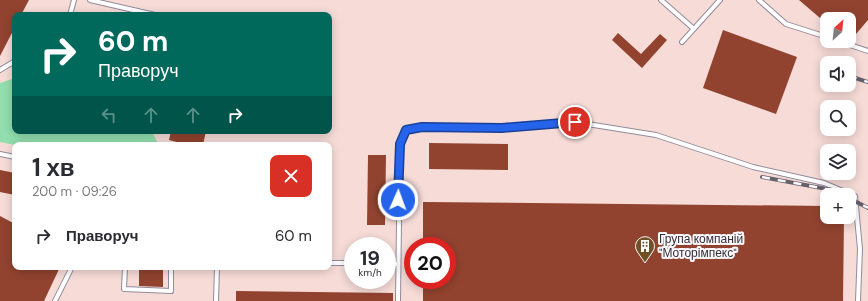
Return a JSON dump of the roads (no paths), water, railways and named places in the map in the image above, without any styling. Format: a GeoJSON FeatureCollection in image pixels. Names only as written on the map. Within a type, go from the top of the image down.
{"type":"FeatureCollection","features":[{"type":"Feature","properties":{"kind":"lane"},"geometry":{"type":"LineString","coordinates":[[71,12],[74,0]]}},
{"type":"Feature","properties":{"kind":"lane"},"geometry":{"type":"LineString","coordinates":[[90,0],[142,12]]}},
{"type":"Feature","properties":{"kind":"lane"},"geometry":{"type":"LineString","coordinates":[[661,0],[694,29]]}},
{"type":"Feature","properties":{"kind":"lane"},"geometry":{"type":"LineString","coordinates":[[682,42],[720,0]]}},
{"type":"Feature","properties":{"kind":"lane"},"geometry":{"type":"LineString","coordinates":[[759,0],[786,24],[820,35]]}},
{"type":"Feature","properties":{"kind":"lane"},"geometry":{"type":"LineString","coordinates":[[856,47],[868,51]]}},
{"type":"Feature","properties":{"kind":"lane"},"geometry":{"type":"LineString","coordinates":[[0,70],[12,63]]}},
{"type":"Feature","properties":{"kind":"lane"},"geometry":{"type":"LineString","coordinates":[[398,301],[400,144],[406,130],[422,127],[502,128],[575,122],[656,135],[753,167],[824,183],[855,196],[860,249],[858,301]]}},
{"type":"Feature","properties":{"kind":"lane"},"geometry":{"type":"LineString","coordinates":[[0,154],[12,156]]}},
{"type":"Feature","properties":{"kind":"lane"},"geometry":{"type":"LineString","coordinates":[[332,263],[344,263]]}},
{"type":"Feature","properties":{"kind":"lane"},"geometry":{"type":"LineString","coordinates":[[55,301],[70,270]]}},
{"type":"Feature","properties":{"kind":"lane"},"geometry":{"type":"LineString","coordinates":[[125,270],[124,290],[171,290],[171,270]]}},
{"type":"Feature","properties":{"kind":"lane"},"geometry":{"type":"LineString","coordinates":[[216,301],[217,270]]}},
{"type":"Feature","properties":{"kind":"railway"},"geometry":{"type":"LineString","coordinates":[[856,78],[868,82]]}},
{"type":"Feature","properties":{"kind":"railway"},"geometry":{"type":"LineString","coordinates":[[762,177],[821,188]]}},
{"type":"Feature","properties":{"kind":"railway"},"geometry":{"type":"LineString","coordinates":[[856,202],[868,208]]}},
{"type":"Feature","properties":{"kind":"place","name":"Група компаній \"Моторімпекс\""},"geometry":{"type":"Point","coordinates":[645,263]}}]}
